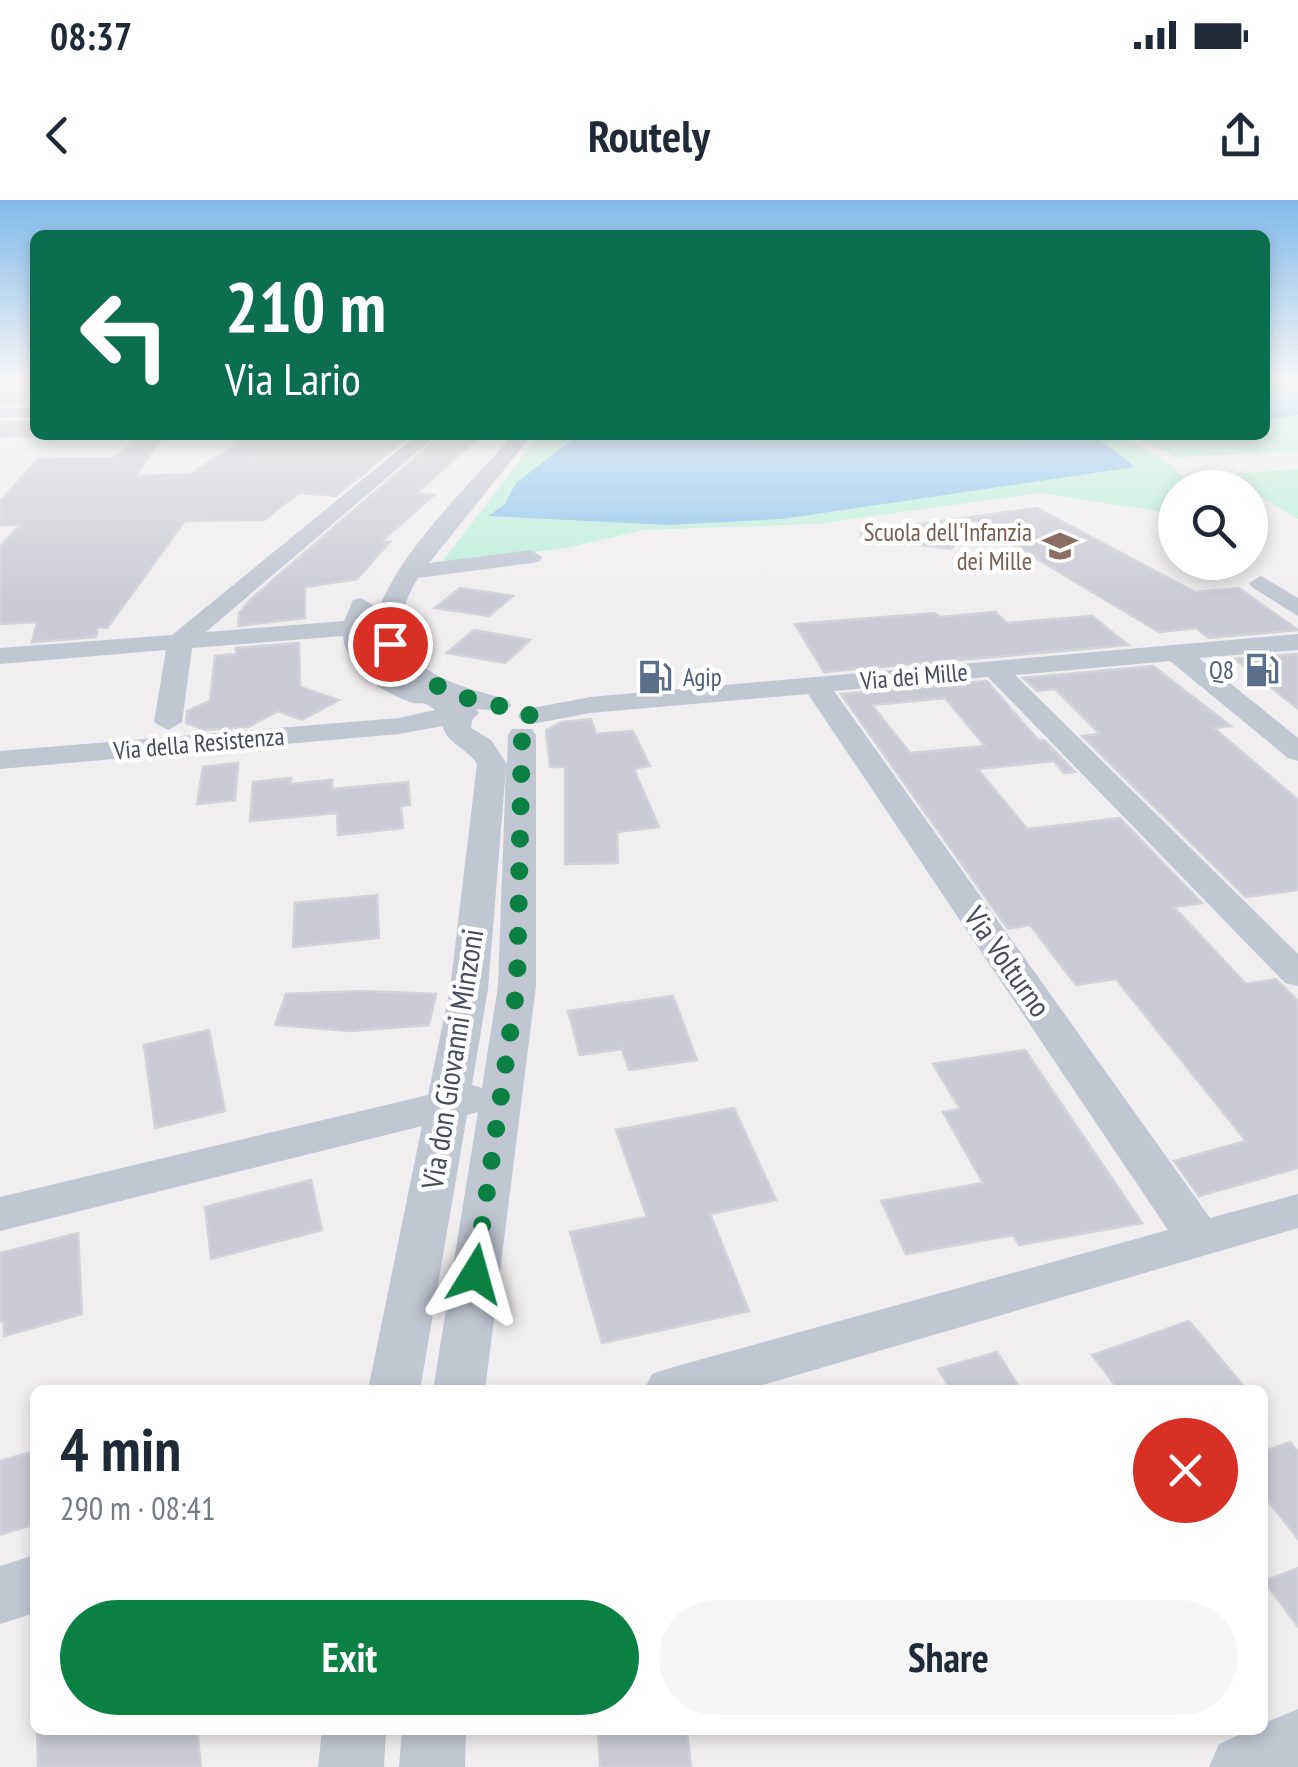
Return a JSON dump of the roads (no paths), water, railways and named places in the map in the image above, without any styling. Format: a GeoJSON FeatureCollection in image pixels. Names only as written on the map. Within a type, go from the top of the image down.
{"type":"FeatureCollection","features":[{"type":"Feature","properties":{"kind":"street"},"geometry":{"type":"LineString","coordinates":[[168,722],[180,642],[404,455]]}},
{"type":"Feature","properties":{"kind":"street"},"geometry":{"type":"LineString","coordinates":[[399,726],[412,717],[417,704],[411,692],[367,665],[358,649],[355,627],[367,595],[487,455]]}},
{"type":"Feature","properties":{"kind":"street"},"geometry":{"type":"LineString","coordinates":[[506,455],[412,572],[392,602],[387,625],[393,651],[405,665],[439,685],[517,719]]}},
{"type":"Feature","properties":{"kind":"street"},"geometry":{"type":"LineString","coordinates":[[412,572],[531,557]]}},
{"type":"Feature","properties":{"kind":"street"},"geometry":{"type":"LineString","coordinates":[[1261,584],[1298,609]]}},
{"type":"Feature","properties":{"kind":"street"},"geometry":{"type":"LineString","coordinates":[[0,656],[387,625]]}},
{"type":"Feature","properties":{"kind":"street","name":"Via dei Mille"},"geometry":{"type":"LineString","coordinates":[[462,722],[494,742],[517,719],[580,706],[1298,642]]}},
{"type":"Feature","properties":{"kind":"street"},"geometry":{"type":"LineString","coordinates":[[1176,653],[1298,752]]}},
{"type":"Feature","properties":{"kind":"street"},"geometry":{"type":"LineString","coordinates":[[994,669],[1298,976]]}},
{"type":"Feature","properties":{"kind":"street"},"geometry":{"type":"LineString","coordinates":[[393,682],[450,705],[462,722]]}},
{"type":"Feature","properties":{"kind":"street","name":"Via Volturno"},"geometry":{"type":"LineString","coordinates":[[816,685],[1199,1238]]}},
{"type":"Feature","properties":{"kind":"street","name":"Via don Giovanni Minzoni"},"geometry":{"type":"LineString","coordinates":[[460,1385],[517,986],[517,719]]}},
{"type":"Feature","properties":{"kind":"street","name":"Via don Giovanni Minzoni"},"geometry":{"type":"LineString","coordinates":[[395,1385],[469,988],[492,764],[485,749],[462,722]]}},
{"type":"Feature","properties":{"kind":"street","name":"Via della Resistenza"},"geometry":{"type":"LineString","coordinates":[[0,760],[399,726],[432,728],[462,722]]}},
{"type":"Feature","properties":{"kind":"street"},"geometry":{"type":"LineString","coordinates":[[0,1214],[450,1103],[499,1095]]}},
{"type":"Feature","properties":{"kind":"street"},"geometry":{"type":"LineString","coordinates":[[687,1385],[1298,1211]]}},
{"type":"Feature","properties":{"kind":"street"},"geometry":{"type":"LineString","coordinates":[[0,1595],[30,1586]]}},
{"type":"Feature","properties":{"kind":"street"},"geometry":{"type":"LineString","coordinates":[[351,1767],[354,1735]]}},
{"type":"Feature","properties":{"kind":"street"},"geometry":{"type":"LineString","coordinates":[[432,1767],[434,1735]]}},
{"type":"Feature","properties":{"kind":"street"},"geometry":{"type":"LineString","coordinates":[[1242,1767],[1298,1742]]}},
{"type":"Feature","properties":{"kind":"water"},"geometry":{"type":"Polygon","coordinates":[[[552,455],[1120,455],[1135,467],[782,519],[668,525],[488,516],[505,504],[516,483],[552,455]]]}},
{"type":"Feature","properties":{"kind":"place","name":"Scuola dell'Infanzia dei Mille"},"geometry":{"type":"Point","coordinates":[1060,546]}},
{"type":"Feature","properties":{"kind":"place","name":"Q8"},"geometry":{"type":"Point","coordinates":[1262,670]}},
{"type":"Feature","properties":{"kind":"place","name":"Agip"},"geometry":{"type":"Point","coordinates":[655,677]}}]}
